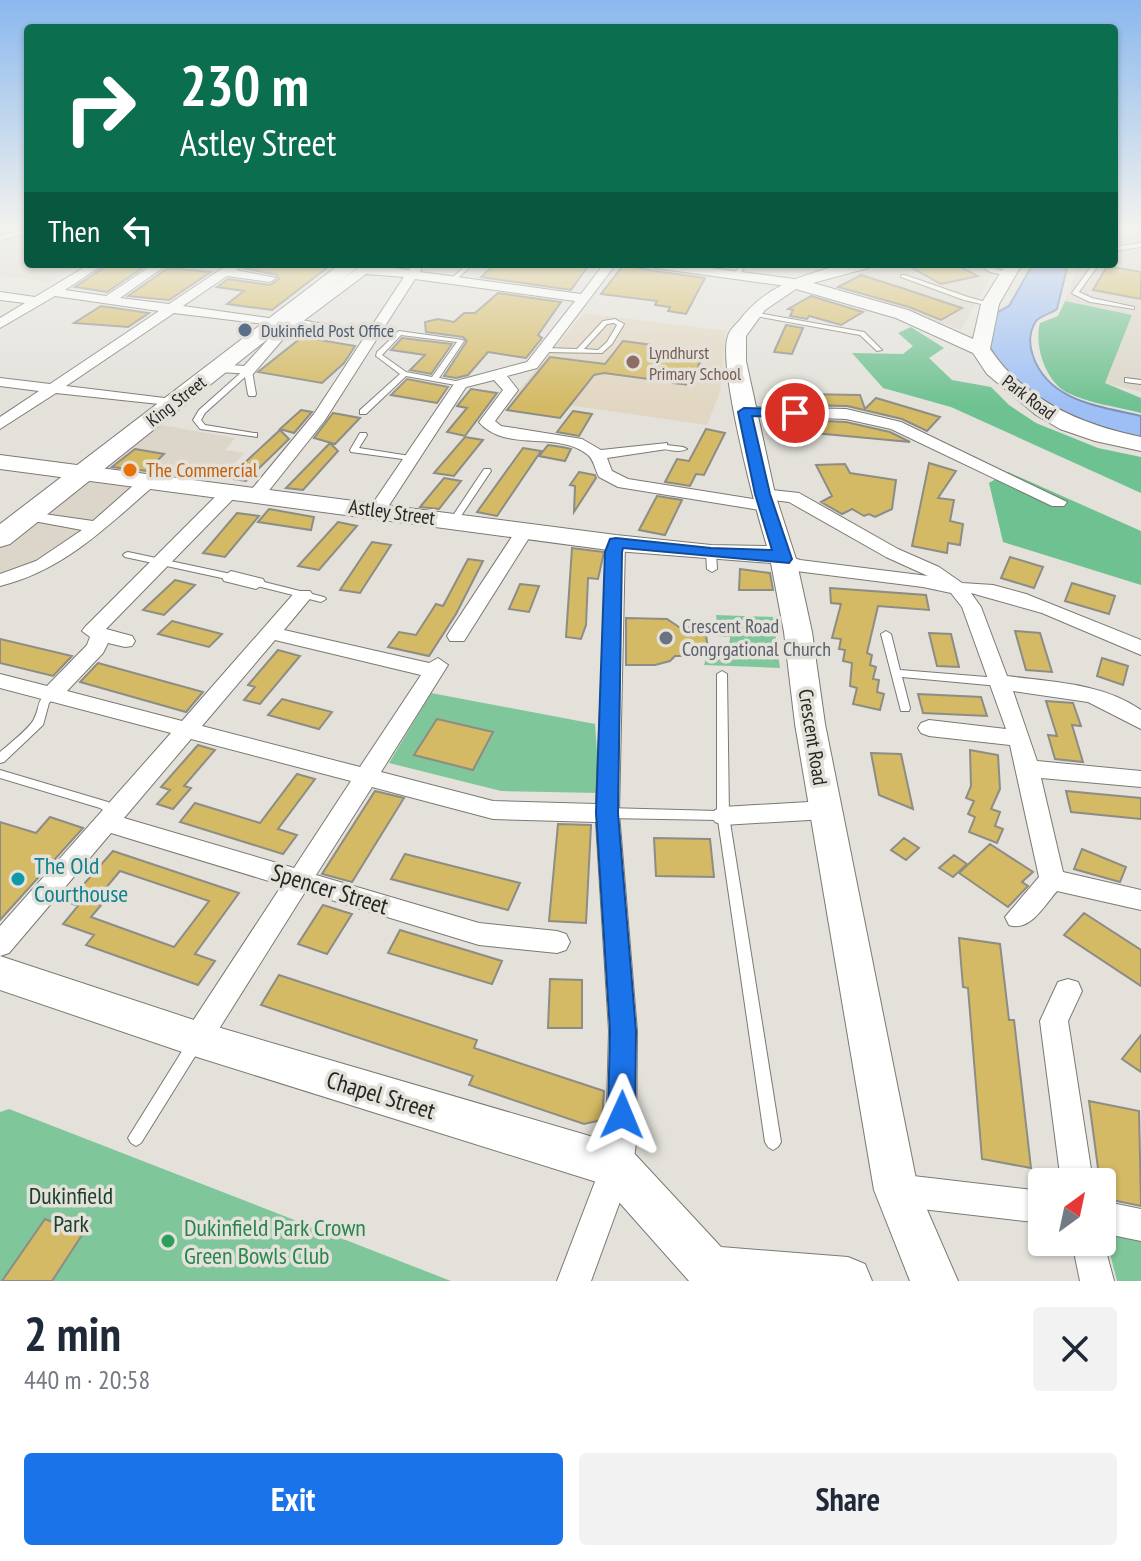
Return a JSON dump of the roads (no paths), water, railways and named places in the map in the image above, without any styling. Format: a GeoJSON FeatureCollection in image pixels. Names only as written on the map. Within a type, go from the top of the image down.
{"type":"FeatureCollection","features":[{"type":"Feature","properties":{"kind":"main road","name":"King Street"},"geometry":{"type":"LineString","coordinates":[[0,538],[219,368],[336,287]]}},
{"type":"Feature","properties":{"kind":"main road","name":"Crescent Road"},"geometry":{"type":"LineString","coordinates":[[787,287],[752,314],[737,336],[744,412],[764,500],[783,559],[896,1190],[934,1281]]}},
{"type":"Feature","properties":{"kind":"main road","name":"Park Road"},"geometry":{"type":"LineString","coordinates":[[807,287],[902,314],[980,349],[994,370],[1043,411],[1103,436],[1141,444]]}},
{"type":"Feature","properties":{"kind":"main road"},"geometry":{"type":"LineString","coordinates":[[980,349],[990,304],[1000,287]]}},
{"type":"Feature","properties":{"kind":"main road","name":"Astley Street"},"geometry":{"type":"LineString","coordinates":[[0,462],[378,509],[616,543],[711,561],[770,554],[783,559]]}},
{"type":"Feature","properties":{"kind":"main road","name":"Chapel Street"},"geometry":{"type":"LineString","coordinates":[[0,973],[197,1039],[617,1166]]}},
{"type":"Feature","properties":{"kind":"main road"},"geometry":{"type":"LineString","coordinates":[[617,1166],[715,1275],[848,1281]]}},
{"type":"Feature","properties":{"kind":"street"},"geometry":{"type":"LineString","coordinates":[[0,324],[61,287]]}},
{"type":"Feature","properties":{"kind":"street"},"geometry":{"type":"LineString","coordinates":[[108,300],[128,287]]}},
{"type":"Feature","properties":{"kind":"street"},"geometry":{"type":"LineString","coordinates":[[0,424],[204,287]]}},
{"type":"Feature","properties":{"kind":"street"},"geometry":{"type":"LineString","coordinates":[[257,494],[320,417],[404,287]]}},
{"type":"Feature","properties":{"kind":"street"},"geometry":{"type":"LineString","coordinates":[[502,287],[584,298]]}},
{"type":"Feature","properties":{"kind":"street"},"geometry":{"type":"LineString","coordinates":[[378,509],[461,384],[532,365],[593,287]]}},
{"type":"Feature","properties":{"kind":"street"},"geometry":{"type":"LineString","coordinates":[[53,292],[285,322]]}},
{"type":"Feature","properties":{"kind":"street"},"geometry":{"type":"LineString","coordinates":[[0,296],[38,301]]}},
{"type":"Feature","properties":{"kind":"street"},"geometry":{"type":"LineString","coordinates":[[219,368],[248,371],[285,322]]}},
{"type":"Feature","properties":{"kind":"street"},"geometry":{"type":"LineString","coordinates":[[497,374],[511,390],[487,422],[496,430],[582,444],[598,455],[605,474],[624,483],[764,500],[793,497],[892,553],[932,571],[958,589],[971,607],[1020,738],[1052,880]]}},
{"type":"Feature","properties":{"kind":"street"},"geometry":{"type":"LineString","coordinates":[[0,382],[173,403]]}},
{"type":"Feature","properties":{"kind":"street"},"geometry":{"type":"LineString","coordinates":[[744,412],[846,414],[896,425],[1058,502]]}},
{"type":"Feature","properties":{"kind":"street"},"geometry":{"type":"LineString","coordinates":[[598,455],[661,446]]}},
{"type":"Feature","properties":{"kind":"street"},"geometry":{"type":"LineString","coordinates":[[0,580],[22,576],[54,561],[150,480]]}},
{"type":"Feature","properties":{"kind":"street"},"geometry":{"type":"LineString","coordinates":[[90,631],[232,490]]}},
{"type":"Feature","properties":{"kind":"street"},"geometry":{"type":"LineString","coordinates":[[29,515],[94,527]]}},
{"type":"Feature","properties":{"kind":"street"},"geometry":{"type":"LineString","coordinates":[[457,636],[525,530]]}},
{"type":"Feature","properties":{"kind":"street"},"geometry":{"type":"LineString","coordinates":[[574,1281],[617,1166],[621,1143],[623,1031],[607,813],[616,543]]}},
{"type":"Feature","properties":{"kind":"street"},"geometry":{"type":"LineString","coordinates":[[878,575],[892,570],[897,563],[892,553]]}},
{"type":"Feature","properties":{"kind":"street"},"geometry":{"type":"LineString","coordinates":[[783,559],[796,565],[958,589],[982,589],[1067,615],[1141,648]]}},
{"type":"Feature","properties":{"kind":"street"},"geometry":{"type":"LineString","coordinates":[[231,577],[256,583]]}},
{"type":"Feature","properties":{"kind":"street"},"geometry":{"type":"LineString","coordinates":[[0,945],[270,633],[312,597]]}},
{"type":"Feature","properties":{"kind":"street"},"geometry":{"type":"LineString","coordinates":[[90,631],[125,641]]}},
{"type":"Feature","properties":{"kind":"street"},"geometry":{"type":"LineString","coordinates":[[51,695],[96,648],[90,631]]}},
{"type":"Feature","properties":{"kind":"street"},"geometry":{"type":"LineString","coordinates":[[197,1039],[436,668],[270,633]]}},
{"type":"Feature","properties":{"kind":"street"},"geometry":{"type":"LineString","coordinates":[[0,681],[493,810],[607,813]]}},
{"type":"Feature","properties":{"kind":"street"},"geometry":{"type":"LineString","coordinates":[[999,682],[1100,698],[1130,712],[1141,721]]}},
{"type":"Feature","properties":{"kind":"street"},"geometry":{"type":"LineString","coordinates":[[929,728],[1020,738]]}},
{"type":"Feature","properties":{"kind":"street"},"geometry":{"type":"LineString","coordinates":[[1028,769],[1141,779]]}},
{"type":"Feature","properties":{"kind":"street"},"geometry":{"type":"LineString","coordinates":[[723,816],[826,810]]}},
{"type":"Feature","properties":{"kind":"street","name":"Spencer Street"},"geometry":{"type":"LineString","coordinates":[[111,817],[198,850],[479,934],[557,942]]}},
{"type":"Feature","properties":{"kind":"street"},"geometry":{"type":"LineString","coordinates":[[1052,880],[1141,900]]}},
{"type":"Feature","properties":{"kind":"street"},"geometry":{"type":"LineString","coordinates":[[1018,917],[1052,880]]}},
{"type":"Feature","properties":{"kind":"street"},"geometry":{"type":"LineString","coordinates":[[1068,991],[1054,1021],[1075,1168]]}},
{"type":"Feature","properties":{"kind":"street"},"geometry":{"type":"LineString","coordinates":[[896,1190],[1028,1205]]}},
{"type":"Feature","properties":{"kind":"street"},"geometry":{"type":"LineString","coordinates":[[1116,1220],[1141,1225]]}},
{"type":"Feature","properties":{"kind":"street"},"geometry":{"type":"LineString","coordinates":[[1091,1256],[1097,1281]]}},
{"type":"Feature","properties":{"kind":"lane"},"geometry":{"type":"LineString","coordinates":[[933,287],[990,304]]}},
{"type":"Feature","properties":{"kind":"lane"},"geometry":{"type":"LineString","coordinates":[[1080,287],[1075,293],[1090,300],[1132,308]]}},
{"type":"Feature","properties":{"kind":"lane"},"geometry":{"type":"LineString","coordinates":[[752,314],[862,333],[879,350]]}},
{"type":"Feature","properties":{"kind":"lane"},"geometry":{"type":"LineString","coordinates":[[285,322],[359,332]]}},
{"type":"Feature","properties":{"kind":"lane"},"geometry":{"type":"LineString","coordinates":[[544,350],[600,352],[610,343],[621,324],[605,322],[580,350]]}},
{"type":"Feature","properties":{"kind":"lane"},"geometry":{"type":"LineString","coordinates":[[435,378],[461,341],[399,333],[379,356],[404,374],[461,384]]}},
{"type":"Feature","properties":{"kind":"lane"},"geometry":{"type":"LineString","coordinates":[[248,371],[252,394]]}},
{"type":"Feature","properties":{"kind":"lane"},"geometry":{"type":"LineString","coordinates":[[248,371],[197,420],[203,427],[254,435]]}},
{"type":"Feature","properties":{"kind":"lane"},"geometry":{"type":"LineString","coordinates":[[363,412],[404,374]]}},
{"type":"Feature","properties":{"kind":"lane"},"geometry":{"type":"LineString","coordinates":[[1128,380],[1141,382]]}},
{"type":"Feature","properties":{"kind":"lane"},"geometry":{"type":"LineString","coordinates":[[363,435],[354,450],[410,458]]}},
{"type":"Feature","properties":{"kind":"lane"},"geometry":{"type":"LineString","coordinates":[[661,446],[683,449]]}},
{"type":"Feature","properties":{"kind":"lane"},"geometry":{"type":"LineString","coordinates":[[454,520],[487,471]]}},
{"type":"Feature","properties":{"kind":"lane"},"geometry":{"type":"LineString","coordinates":[[128,555],[231,577]]}},
{"type":"Feature","properties":{"kind":"lane"},"geometry":{"type":"LineString","coordinates":[[256,583],[312,597]]}},
{"type":"Feature","properties":{"kind":"lane"},"geometry":{"type":"LineString","coordinates":[[886,634],[905,708]]}},
{"type":"Feature","properties":{"kind":"lane"},"geometry":{"type":"LineString","coordinates":[[896,673],[999,682]]}},
{"type":"Feature","properties":{"kind":"lane"},"geometry":{"type":"LineString","coordinates":[[722,674],[723,816],[773,1142]]}},
{"type":"Feature","properties":{"kind":"lane"},"geometry":{"type":"LineString","coordinates":[[0,759],[39,722],[44,702],[51,695]]}},
{"type":"Feature","properties":{"kind":"lane"},"geometry":{"type":"LineString","coordinates":[[0,774],[104,805],[111,817]]}},
{"type":"Feature","properties":{"kind":"lane"},"geometry":{"type":"LineString","coordinates":[[607,813],[723,816]]}},
{"type":"Feature","properties":{"kind":"lane"},"geometry":{"type":"LineString","coordinates":[[136,1138],[197,1039]]}},
{"type":"Feature","properties":{"kind":"water"},"geometry":{"type":"Polygon","coordinates":[[[1020,287],[1062,287],[1057,309],[1038,319],[1032,330],[1033,356],[1041,371],[1063,393],[1093,405],[1141,416],[1141,438],[1095,425],[1054,408],[1019,383],[989,346],[996,313],[1009,306],[1020,287]]]}},
{"type":"Feature","properties":{"kind":"place","name":"Dukinfield Post Office"},"geometry":{"type":"Point","coordinates":[245,330]}},
{"type":"Feature","properties":{"kind":"place","name":"Lyndhurst Primary School"},"geometry":{"type":"Point","coordinates":[633,362]}},
{"type":"Feature","properties":{"kind":"place","name":"The Commercial"},"geometry":{"type":"Point","coordinates":[130,470]}},
{"type":"Feature","properties":{"kind":"place","name":"Crescent Road Congrgational Church"},"geometry":{"type":"Point","coordinates":[666,638]}},
{"type":"Feature","properties":{"kind":"place","name":"The Old Courthouse"},"geometry":{"type":"Point","coordinates":[18,879]}},
{"type":"Feature","properties":{"kind":"place","name":"Dukinfield Park Crown Green Bowls Club"},"geometry":{"type":"Point","coordinates":[168,1241]}},
{"type":"Feature","properties":{"kind":"park label","name":"Dukinfield Park"},"geometry":{"type":"Point","coordinates":[71,1209]}}]}
